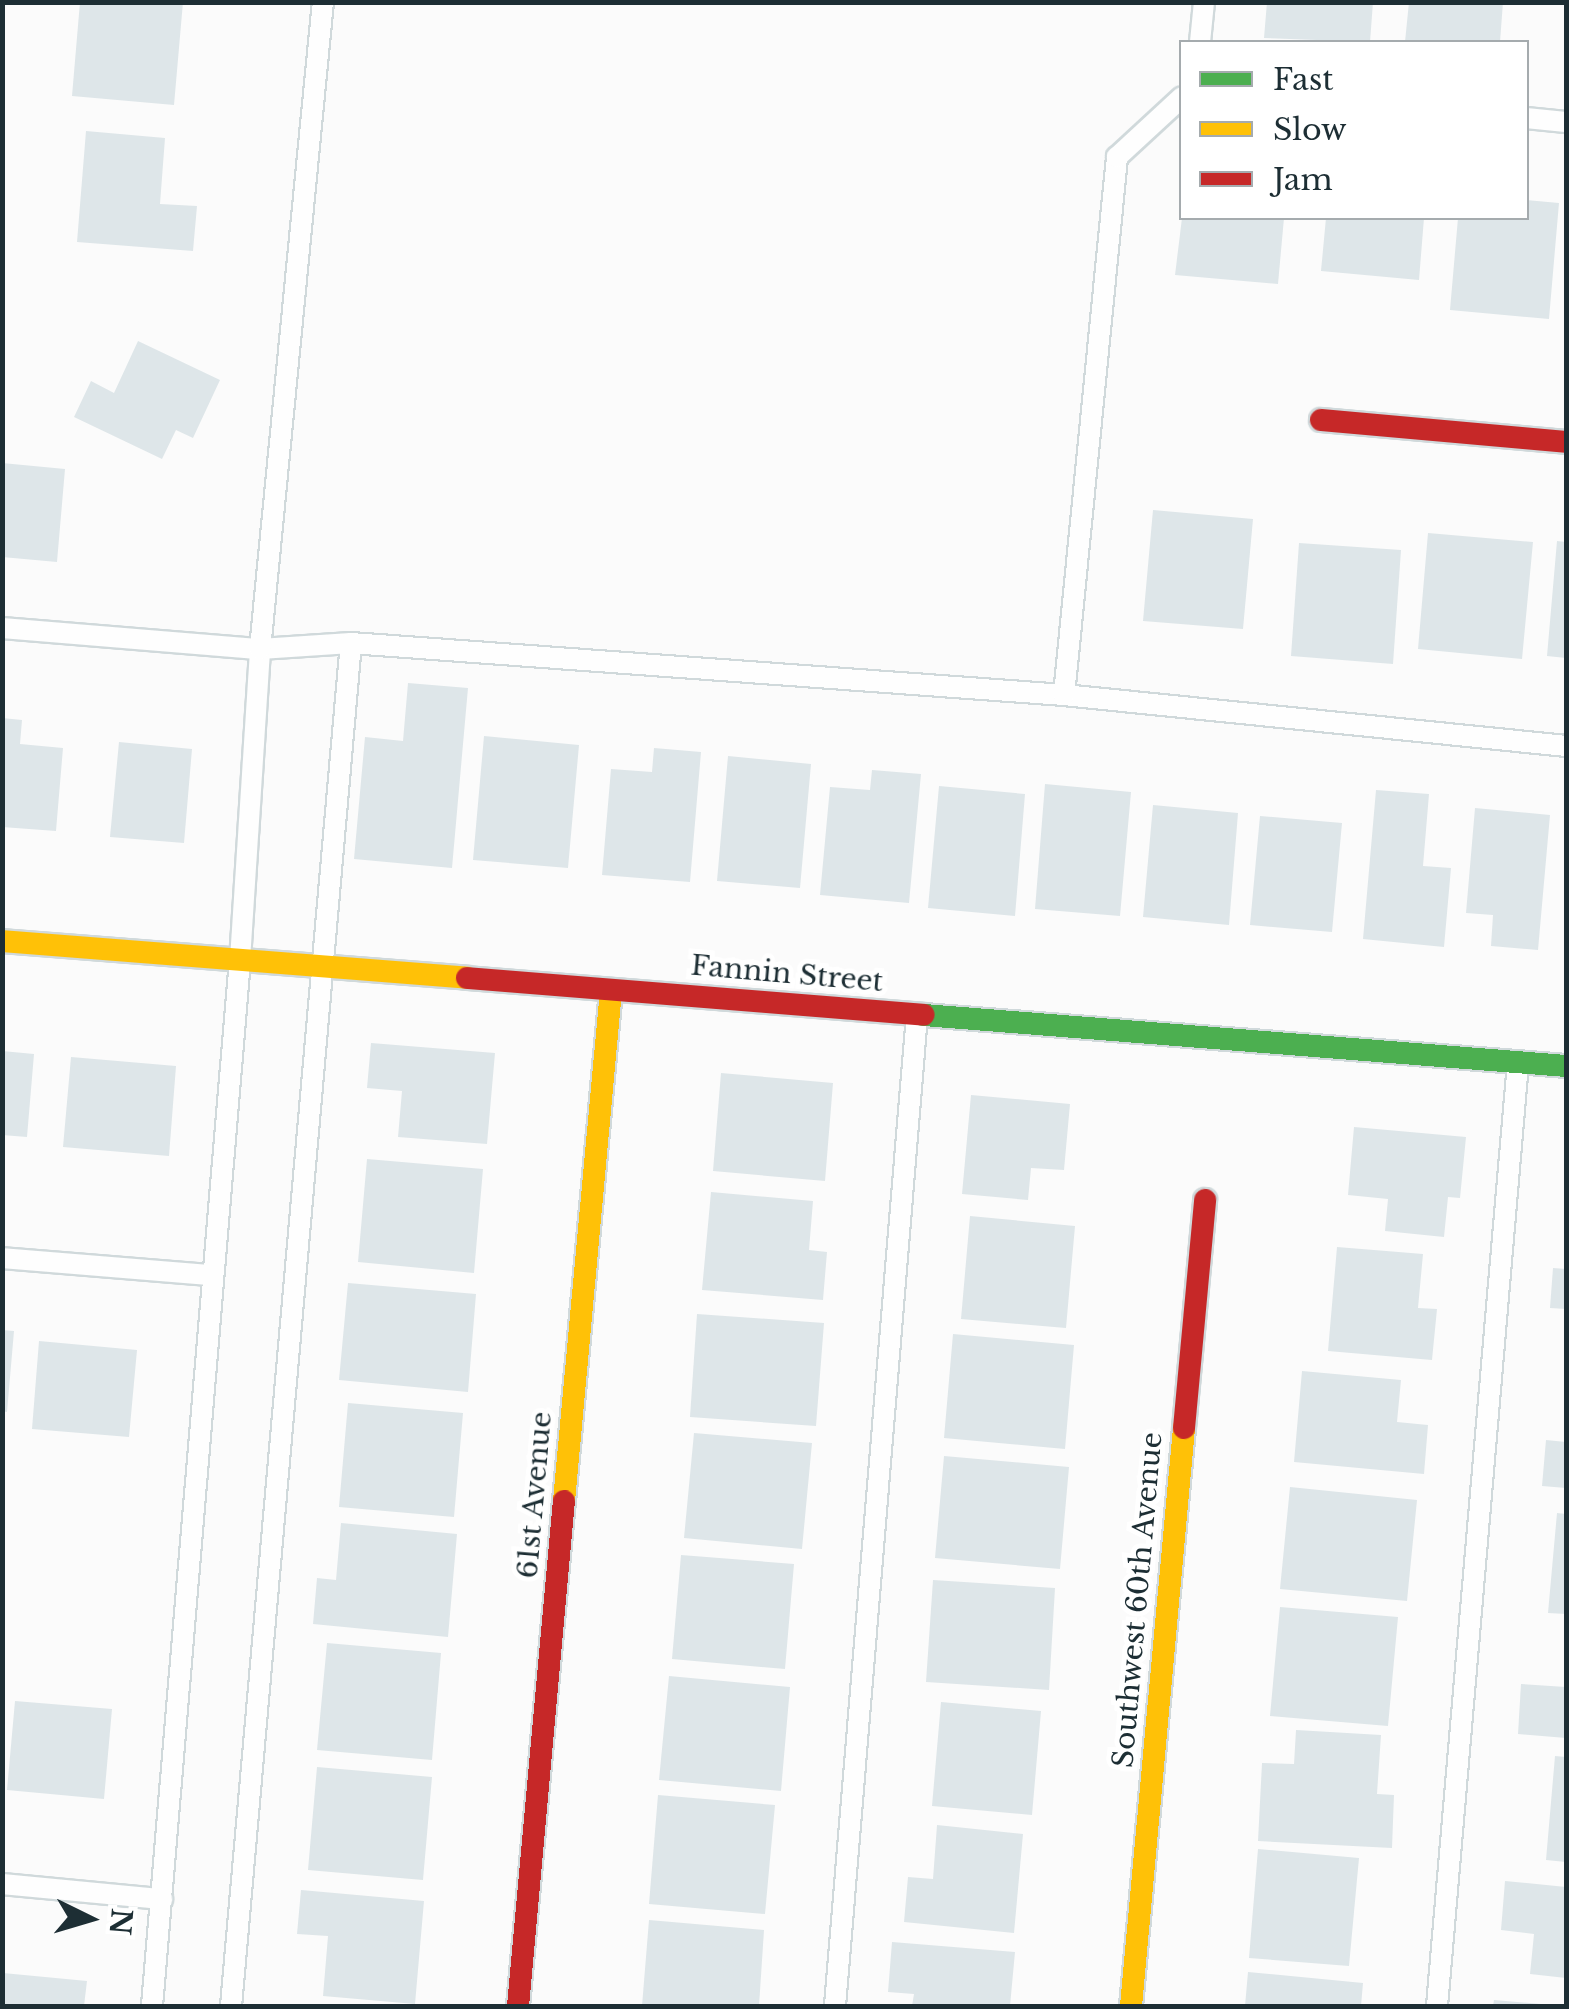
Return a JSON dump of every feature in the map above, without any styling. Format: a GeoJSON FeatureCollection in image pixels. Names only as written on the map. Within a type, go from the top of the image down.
{"type":"FeatureCollection","features":[{"type":"Feature","properties":{"kind":"street"},"geometry":{"type":"LineString","coordinates":[[1321,420],[1566,442]]}},
{"type":"Feature","properties":{"kind":"street","name":"Fannin Street"},"geometry":{"type":"LineString","coordinates":[[2,942],[1566,1066]]}},
{"type":"Feature","properties":{"kind":"street","name":"61st Avenue"},"geometry":{"type":"LineString","coordinates":[[518,2006],[611,990]]}},
{"type":"Feature","properties":{"kind":"street","name":"Southwest 60th Avenue"},"geometry":{"type":"LineString","coordinates":[[1131,2006],[1205,1200]]}},
{"type":"Feature","properties":{"kind":"lane"},"geometry":{"type":"LineString","coordinates":[[152,2006],[240,960],[260,650],[323,2]]}},
{"type":"Feature","properties":{"kind":"lane"},"geometry":{"type":"LineString","coordinates":[[1200,40],[1204,2]]}},
{"type":"Feature","properties":{"kind":"lane"},"geometry":{"type":"LineString","coordinates":[[1064,696],[1118,157],[1179,100]]}},
{"type":"Feature","properties":{"kind":"lane"},"geometry":{"type":"LineString","coordinates":[[1529,118],[1566,122]]}},
{"type":"Feature","properties":{"kind":"lane"},"geometry":{"type":"LineString","coordinates":[[2,628],[260,650],[351,643],[1064,696],[1566,746]]}},
{"type":"Feature","properties":{"kind":"lane"},"geometry":{"type":"LineString","coordinates":[[231,2006],[351,643]]}},
{"type":"Feature","properties":{"kind":"lane"},"geometry":{"type":"LineString","coordinates":[[835,2006],[918,1014]]}},
{"type":"Feature","properties":{"kind":"lane"},"geometry":{"type":"LineString","coordinates":[[1438,2006],[1518,1062]]}},
{"type":"Feature","properties":{"kind":"lane"},"geometry":{"type":"LineString","coordinates":[[2,1258],[211,1275]]}},
{"type":"Feature","properties":{"kind":"lane"},"geometry":{"type":"LineString","coordinates":[[2,1884],[162,1899]]}},
{"type":"Feature","properties":{"kind":"building"},"geometry":{"type":"Polygon","coordinates":[[[80,2],[183,2],[174,105],[72,96],[80,2]]]}},
{"type":"Feature","properties":{"kind":"building"},"geometry":{"type":"Polygon","coordinates":[[[1267,2],[1373,2],[1370,40],[1264,38],[1267,2]]]}},
{"type":"Feature","properties":{"kind":"building"},"geometry":{"type":"Polygon","coordinates":[[[1409,2],[1503,2],[1500,40],[1405,40],[1409,2]]]}},
{"type":"Feature","properties":{"kind":"building"},"geometry":{"type":"Polygon","coordinates":[[[86,131],[165,138],[160,204],[197,206],[193,251],[77,242],[86,131]]]}},
{"type":"Feature","properties":{"kind":"building"},"geometry":{"type":"Polygon","coordinates":[[[1529,200],[1559,203],[1549,319],[1450,310],[1458,220],[1529,220],[1529,200]]]}},
{"type":"Feature","properties":{"kind":"building"},"geometry":{"type":"Polygon","coordinates":[[[1182,220],[1284,220],[1278,284],[1175,275],[1182,220]]]}},
{"type":"Feature","properties":{"kind":"building"},"geometry":{"type":"Polygon","coordinates":[[[1326,220],[1424,220],[1419,280],[1321,271],[1326,220]]]}},
{"type":"Feature","properties":{"kind":"building"},"geometry":{"type":"Polygon","coordinates":[[[138,341],[220,380],[193,438],[176,430],[162,459],[74,417],[91,381],[114,393],[138,341]]]}},
{"type":"Feature","properties":{"kind":"building"},"geometry":{"type":"Polygon","coordinates":[[[2,463],[65,469],[57,562],[2,557],[2,463]]]}},
{"type":"Feature","properties":{"kind":"building"},"geometry":{"type":"Polygon","coordinates":[[[1153,510],[1253,519],[1243,629],[1143,621],[1153,510]]]}},
{"type":"Feature","properties":{"kind":"building"},"geometry":{"type":"Polygon","coordinates":[[[1428,533],[1533,542],[1522,659],[1418,649],[1428,533]]]}},
{"type":"Feature","properties":{"kind":"building"},"geometry":{"type":"Polygon","coordinates":[[[1557,541],[1566,542],[1566,658],[1547,656],[1557,541]]]}},
{"type":"Feature","properties":{"kind":"building"},"geometry":{"type":"Polygon","coordinates":[[[1299,543],[1401,550],[1393,664],[1291,656],[1299,543]]]}},
{"type":"Feature","properties":{"kind":"building"},"geometry":{"type":"Polygon","coordinates":[[[408,683],[468,688],[452,868],[354,859],[365,737],[403,741],[408,683]]]}},
{"type":"Feature","properties":{"kind":"building"},"geometry":{"type":"Polygon","coordinates":[[[2,718],[22,720],[20,744],[63,748],[56,831],[2,827],[2,718]]]}},
{"type":"Feature","properties":{"kind":"building"},"geometry":{"type":"Polygon","coordinates":[[[484,736],[579,745],[568,868],[473,860],[484,736]]]}},
{"type":"Feature","properties":{"kind":"building"},"geometry":{"type":"Polygon","coordinates":[[[119,742],[192,749],[184,843],[110,837],[119,742]]]}},
{"type":"Feature","properties":{"kind":"building"},"geometry":{"type":"Polygon","coordinates":[[[654,748],[701,752],[690,882],[602,875],[611,769],[652,772],[654,748]]]}},
{"type":"Feature","properties":{"kind":"building"},"geometry":{"type":"Polygon","coordinates":[[[728,756],[811,764],[800,888],[717,881],[728,756]]]}},
{"type":"Feature","properties":{"kind":"building"},"geometry":{"type":"Polygon","coordinates":[[[872,770],[921,774],[909,903],[820,895],[830,787],[870,790],[872,770]]]}},
{"type":"Feature","properties":{"kind":"building"},"geometry":{"type":"Polygon","coordinates":[[[1045,784],[1131,792],[1120,916],[1035,909],[1045,784]]]}},
{"type":"Feature","properties":{"kind":"building"},"geometry":{"type":"Polygon","coordinates":[[[939,786],[1025,794],[1015,916],[928,908],[939,786]]]}},
{"type":"Feature","properties":{"kind":"building"},"geometry":{"type":"Polygon","coordinates":[[[1376,790],[1429,794],[1423,866],[1451,868],[1444,947],[1363,939],[1376,790]]]}},
{"type":"Feature","properties":{"kind":"building"},"geometry":{"type":"Polygon","coordinates":[[[1153,805],[1238,813],[1229,925],[1143,917],[1153,805]]]}},
{"type":"Feature","properties":{"kind":"building"},"geometry":{"type":"Polygon","coordinates":[[[1475,808],[1550,815],[1538,950],[1491,946],[1493,915],[1466,913],[1475,808]]]}},
{"type":"Feature","properties":{"kind":"building"},"geometry":{"type":"Polygon","coordinates":[[[1260,816],[1342,823],[1332,932],[1250,925],[1260,816]]]}},
{"type":"Feature","properties":{"kind":"building"},"geometry":{"type":"Polygon","coordinates":[[[371,1043],[495,1053],[487,1144],[398,1137],[402,1091],[367,1088],[371,1043]]]}},
{"type":"Feature","properties":{"kind":"building"},"geometry":{"type":"Polygon","coordinates":[[[2,1051],[34,1054],[27,1137],[2,1135],[2,1051]]]}},
{"type":"Feature","properties":{"kind":"building"},"geometry":{"type":"Polygon","coordinates":[[[71,1057],[176,1066],[169,1156],[63,1147],[71,1057]]]}},
{"type":"Feature","properties":{"kind":"building"},"geometry":{"type":"Polygon","coordinates":[[[721,1073],[833,1083],[825,1181],[713,1171],[721,1073]]]}},
{"type":"Feature","properties":{"kind":"building"},"geometry":{"type":"Polygon","coordinates":[[[971,1095],[1070,1104],[1064,1170],[1031,1168],[1028,1200],[962,1194],[971,1095]]]}},
{"type":"Feature","properties":{"kind":"building"},"geometry":{"type":"Polygon","coordinates":[[[1354,1127],[1466,1137],[1460,1198],[1448,1197],[1444,1237],[1385,1231],[1388,1199],[1348,1195],[1354,1127]]]}},
{"type":"Feature","properties":{"kind":"building"},"geometry":{"type":"Polygon","coordinates":[[[367,1159],[483,1169],[474,1273],[358,1262],[367,1159]]]}},
{"type":"Feature","properties":{"kind":"building"},"geometry":{"type":"Polygon","coordinates":[[[711,1192],[813,1201],[809,1250],[827,1252],[823,1300],[702,1290],[711,1192]]]}},
{"type":"Feature","properties":{"kind":"building"},"geometry":{"type":"Polygon","coordinates":[[[970,1216],[1075,1226],[1066,1328],[961,1319],[970,1216]]]}},
{"type":"Feature","properties":{"kind":"building"},"geometry":{"type":"Polygon","coordinates":[[[1337,1247],[1423,1254],[1418,1308],[1437,1309],[1432,1360],[1328,1351],[1337,1247]]]}},
{"type":"Feature","properties":{"kind":"building"},"geometry":{"type":"Polygon","coordinates":[[[1553,1268],[1566,1269],[1566,1309],[1550,1308],[1553,1268]]]}},
{"type":"Feature","properties":{"kind":"building"},"geometry":{"type":"Polygon","coordinates":[[[348,1283],[476,1294],[468,1392],[339,1380],[348,1283]]]}},
{"type":"Feature","properties":{"kind":"building"},"geometry":{"type":"Polygon","coordinates":[[[697,1314],[824,1323],[816,1426],[690,1417],[697,1314]]]}},
{"type":"Feature","properties":{"kind":"building"},"geometry":{"type":"Polygon","coordinates":[[[2,1330],[14,1331],[7,1412],[2,1411],[2,1330]]]}},
{"type":"Feature","properties":{"kind":"building"},"geometry":{"type":"Polygon","coordinates":[[[953,1334],[1074,1345],[1065,1449],[944,1438],[953,1334]]]}},
{"type":"Feature","properties":{"kind":"building"},"geometry":{"type":"Polygon","coordinates":[[[39,1341],[137,1350],[129,1437],[32,1429],[39,1341]]]}},
{"type":"Feature","properties":{"kind":"building"},"geometry":{"type":"Polygon","coordinates":[[[1302,1371],[1401,1380],[1397,1422],[1428,1425],[1424,1474],[1294,1462],[1302,1371]]]}},
{"type":"Feature","properties":{"kind":"building"},"geometry":{"type":"Polygon","coordinates":[[[348,1403],[463,1413],[454,1517],[339,1507],[348,1403]]]}},
{"type":"Feature","properties":{"kind":"building"},"geometry":{"type":"Polygon","coordinates":[[[694,1433],[812,1443],[802,1549],[684,1538],[694,1433]]]}},
{"type":"Feature","properties":{"kind":"building"},"geometry":{"type":"Polygon","coordinates":[[[1546,1440],[1566,1442],[1566,1488],[1542,1486],[1546,1440]]]}},
{"type":"Feature","properties":{"kind":"building"},"geometry":{"type":"Polygon","coordinates":[[[944,1456],[1069,1467],[1060,1569],[935,1558],[944,1456]]]}},
{"type":"Feature","properties":{"kind":"building"},"geometry":{"type":"Polygon","coordinates":[[[1290,1487],[1417,1500],[1407,1601],[1280,1589],[1290,1487]]]}},
{"type":"Feature","properties":{"kind":"building"},"geometry":{"type":"Polygon","coordinates":[[[1557,1513],[1566,1514],[1566,1614],[1548,1613],[1557,1513]]]}},
{"type":"Feature","properties":{"kind":"building"},"geometry":{"type":"Polygon","coordinates":[[[341,1523],[457,1534],[448,1637],[313,1624],[317,1578],[336,1580],[341,1523]]]}},
{"type":"Feature","properties":{"kind":"building"},"geometry":{"type":"Polygon","coordinates":[[[681,1555],[794,1564],[785,1669],[672,1659],[681,1555]]]}},
{"type":"Feature","properties":{"kind":"building"},"geometry":{"type":"Polygon","coordinates":[[[933,1580],[1055,1588],[1049,1690],[926,1682],[933,1580]]]}},
{"type":"Feature","properties":{"kind":"building"},"geometry":{"type":"Polygon","coordinates":[[[1280,1607],[1398,1617],[1388,1726],[1270,1716],[1280,1607]]]}},
{"type":"Feature","properties":{"kind":"building"},"geometry":{"type":"Polygon","coordinates":[[[327,1643],[441,1653],[432,1760],[317,1750],[327,1643]]]}},
{"type":"Feature","properties":{"kind":"building"},"geometry":{"type":"Polygon","coordinates":[[[669,1676],[790,1687],[781,1791],[659,1780],[669,1676]]]}},
{"type":"Feature","properties":{"kind":"building"},"geometry":{"type":"Polygon","coordinates":[[[1521,1684],[1566,1687],[1566,1738],[1518,1734],[1521,1684]]]}},
{"type":"Feature","properties":{"kind":"building"},"geometry":{"type":"Polygon","coordinates":[[[15,1701],[112,1709],[104,1799],[7,1790],[15,1701]]]}},
{"type":"Feature","properties":{"kind":"building"},"geometry":{"type":"Polygon","coordinates":[[[941,1702],[1041,1711],[1032,1815],[932,1806],[941,1702]]]}},
{"type":"Feature","properties":{"kind":"building"},"geometry":{"type":"Polygon","coordinates":[[[1296,1730],[1381,1735],[1377,1794],[1394,1795],[1392,1848],[1258,1841],[1262,1763],[1294,1764],[1296,1730]]]}},
{"type":"Feature","properties":{"kind":"building"},"geometry":{"type":"Polygon","coordinates":[[[1555,1756],[1566,1757],[1566,1862],[1546,1860],[1555,1756]]]}},
{"type":"Feature","properties":{"kind":"building"},"geometry":{"type":"Polygon","coordinates":[[[317,1767],[432,1777],[423,1880],[308,1870],[317,1767]]]}},
{"type":"Feature","properties":{"kind":"building"},"geometry":{"type":"Polygon","coordinates":[[[658,1795],[775,1805],[765,1914],[649,1904],[658,1795]]]}},
{"type":"Feature","properties":{"kind":"building"},"geometry":{"type":"Polygon","coordinates":[[[937,1825],[1023,1834],[1014,1933],[904,1922],[908,1877],[933,1879],[937,1825]]]}},
{"type":"Feature","properties":{"kind":"building"},"geometry":{"type":"Polygon","coordinates":[[[1258,1849],[1359,1858],[1349,1966],[1249,1958],[1258,1849]]]}},
{"type":"Feature","properties":{"kind":"building"},"geometry":{"type":"Polygon","coordinates":[[[1505,1881],[1566,1887],[1566,1978],[1530,1974],[1534,1934],[1501,1930],[1505,1881]]]}},
{"type":"Feature","properties":{"kind":"building"},"geometry":{"type":"Polygon","coordinates":[[[301,1890],[424,1901],[415,2004],[323,1996],[328,1936],[297,1934],[301,1890]]]}},
{"type":"Feature","properties":{"kind":"building"},"geometry":{"type":"Polygon","coordinates":[[[649,1920],[764,1930],[759,2006],[642,2006],[649,1920]]]}},
{"type":"Feature","properties":{"kind":"building"},"geometry":{"type":"Polygon","coordinates":[[[892,1942],[1015,1952],[1010,2006],[912,2006],[914,1994],[888,1992],[892,1942]]]}},
{"type":"Feature","properties":{"kind":"building"},"geometry":{"type":"Polygon","coordinates":[[[1248,1972],[1363,1983],[1361,2006],[1245,2006],[1248,1972]]]}},
{"type":"Feature","properties":{"kind":"building"},"geometry":{"type":"Polygon","coordinates":[[[3,1973],[87,1981],[84,2006],[3,2006],[3,1973]]]}},
{"type":"Feature","properties":{"kind":"building"},"geometry":{"type":"Polygon","coordinates":[[[1494,2000],[1541,2004],[1541,2006],[1493,2006],[1494,2000]]]}},
{"type":"Feature","properties":{"kind":"traffic: fast"},"geometry":{"type":"LineString","coordinates":[[924,1015],[1566,1066]]}},
{"type":"Feature","properties":{"kind":"traffic: slow"},"geometry":{"type":"LineString","coordinates":[[2,941],[467,978]]}},
{"type":"Feature","properties":{"kind":"traffic: slow"},"geometry":{"type":"LineString","coordinates":[[564,1501],[611,990]]}},
{"type":"Feature","properties":{"kind":"traffic: slow"},"geometry":{"type":"LineString","coordinates":[[1131,2006],[1184,1428]]}},
{"type":"Feature","properties":{"kind":"traffic: jam"},"geometry":{"type":"LineString","coordinates":[[1321,420],[1566,442]]}},
{"type":"Feature","properties":{"kind":"traffic: jam"},"geometry":{"type":"LineString","coordinates":[[467,978],[924,1015]]}},
{"type":"Feature","properties":{"kind":"traffic: jam"},"geometry":{"type":"LineString","coordinates":[[1184,1428],[1205,1200]]}},
{"type":"Feature","properties":{"kind":"traffic: jam"},"geometry":{"type":"LineString","coordinates":[[518,2006],[564,1501]]}}]}
